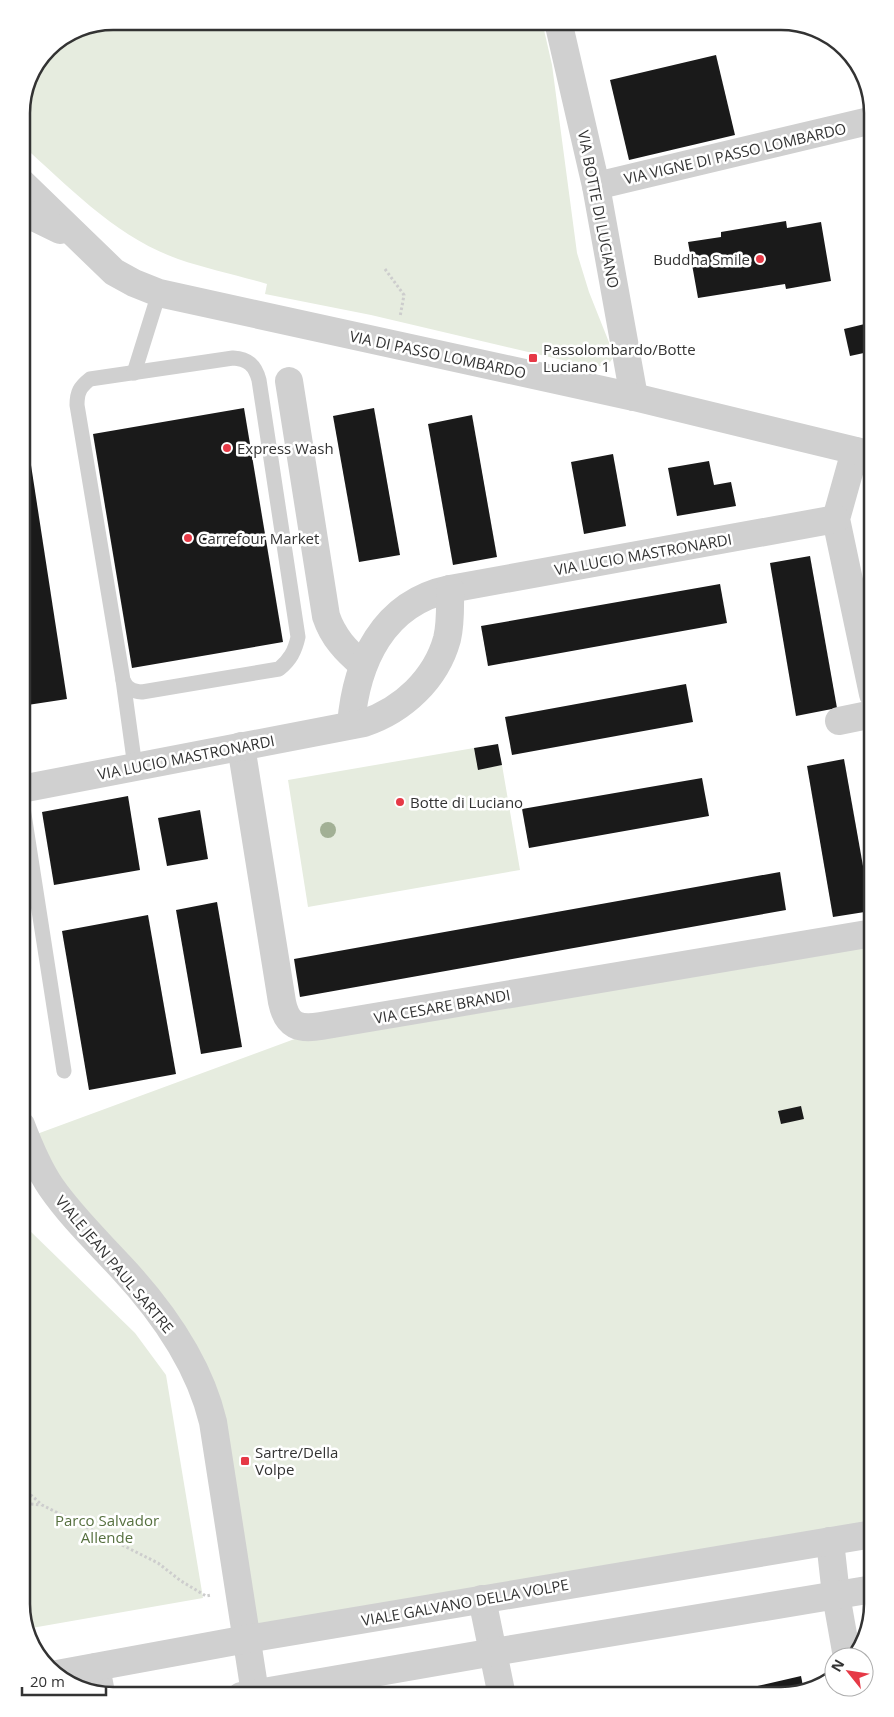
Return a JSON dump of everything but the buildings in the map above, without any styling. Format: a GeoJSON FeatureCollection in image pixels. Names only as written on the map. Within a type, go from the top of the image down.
{"type":"FeatureCollection","features":[{"type":"Feature","properties":{"kind":"street","name":"VIA BOTTE DI LUCIANO"},"geometry":{"type":"LineString","coordinates":[[560,30],[596,186],[634,397]]}},
{"type":"Feature","properties":{"kind":"street","name":"VIA VIGNE DI PASSO LOMBARDO"},"geometry":{"type":"LineString","coordinates":[[596,186],[864,122]]}},
{"type":"Feature","properties":{"kind":"street","name":"VIA DI PASSO LOMBARDO"},"geometry":{"type":"LineString","coordinates":[[30,190],[98,257],[123,278],[159,293],[634,397],[864,453]]}},
{"type":"Feature","properties":{"kind":"street","name":"VIA DI PASSO LOMBARDO"},"geometry":{"type":"LineString","coordinates":[[30,215],[58,229],[98,257]]}},
{"type":"Feature","properties":{"kind":"street"},"geometry":{"type":"LineString","coordinates":[[289,381],[326,616],[338,641],[363,665]]}},
{"type":"Feature","properties":{"kind":"street"},"geometry":{"type":"LineString","coordinates":[[864,453],[836,519],[864,651]]}},
{"type":"Feature","properties":{"kind":"street","name":"VIA LUCIO MASTRONARDI"},"geometry":{"type":"LineString","coordinates":[[351,725],[353,701],[363,665],[381,635],[398,615],[429,595],[450,589],[836,519]]}},
{"type":"Feature","properties":{"kind":"street","name":"VIA LUCIO MASTRONARDI"},"geometry":{"type":"LineString","coordinates":[[30,787],[372,720],[397,707],[428,677],[442,653],[447,637],[450,589]]}},
{"type":"Feature","properties":{"kind":"street"},"geometry":{"type":"LineString","coordinates":[[839,721],[864,716]]}},
{"type":"Feature","properties":{"kind":"street","name":"VIA CESARE BRANDI"},"geometry":{"type":"LineString","coordinates":[[241,746],[282,1002],[284,1011],[291,1022],[303,1028],[864,935]]}},
{"type":"Feature","properties":{"kind":"street","name":"VIALE JEAN PAUL SARTRE"},"geometry":{"type":"LineString","coordinates":[[30,1147],[50,1186],[78,1222],[122,1268],[163,1318],[184,1349],[208,1404],[213,1422],[247,1639],[248,1687]]}},
{"type":"Feature","properties":{"kind":"street","name":"VIALE GALVANO DELLA VOLPE"},"geometry":{"type":"LineString","coordinates":[[66,1672],[247,1639],[864,1535]]}},
{"type":"Feature","properties":{"kind":"street"},"geometry":{"type":"LineString","coordinates":[[830,1541],[836,1595],[845,1647]]}},
{"type":"Feature","properties":{"kind":"street"},"geometry":{"type":"LineString","coordinates":[[289,1687],[864,1590]]}},
{"type":"Feature","properties":{"kind":"street"},"geometry":{"type":"LineString","coordinates":[[482,1599],[500,1687]]}},
{"type":"Feature","properties":{"kind":"street"},"geometry":{"type":"LineString","coordinates":[[96,1667],[100,1685]]}},
{"type":"Feature","properties":{"kind":"lane"},"geometry":{"type":"LineString","coordinates":[[134,373],[159,293]]}},
{"type":"Feature","properties":{"kind":"lane"},"geometry":{"type":"LineString","coordinates":[[123,680],[127,687],[133,691],[142,692],[271,671],[279,669],[286,664],[296,647],[298,637],[257,372],[252,363],[244,359],[233,358],[90,379],[82,385],[77,394],[76,405],[123,680],[135,767]]}},
{"type":"Feature","properties":{"kind":"lane"},"geometry":{"type":"LineString","coordinates":[[30,852],[64,1071]]}},
{"type":"Feature","properties":{"kind":"path"},"geometry":{"type":"LineString","coordinates":[[385,269],[404,295],[396,345]]}},
{"type":"Feature","properties":{"kind":"path"},"geometry":{"type":"LineString","coordinates":[[30,1493],[42,1505],[158,1563],[181,1581],[206,1596],[239,1590]]}},
{"type":"Feature","properties":{"kind":"path"},"geometry":{"type":"LineString","coordinates":[[30,1504],[42,1505]]}},
{"type":"Feature","properties":{"kind":"green space"},"geometry":{"type":"Polygon","coordinates":[[[113,30],[544,30],[552,65],[577,253],[589,292],[614,355],[606,365],[592,367],[371,315],[265,294],[267,284],[200,266],[155,250],[114,224],[75,193],[30,152],[30,108],[36,81],[44,67],[54,54],[81,36],[113,30]]]}},
{"type":"Feature","properties":{"kind":"green space"},"geometry":{"type":"Polygon","coordinates":[[[474,748],[479,769],[502,765],[520,870],[308,907],[288,780],[474,748]]]}},
{"type":"Feature","properties":{"kind":"green space"},"geometry":{"type":"Polygon","coordinates":[[[864,941],[864,1536],[247,1639],[203,1390],[30,1144],[30,1137],[300,1037],[864,941]]]}},
{"type":"Feature","properties":{"kind":"green space","name":"Parco Salvador Allende"},"geometry":{"type":"Polygon","coordinates":[[[30,1231],[135,1333],[166,1375],[203,1598],[34,1628],[30,1604],[30,1231]]]}},
{"type":"Feature","properties":{"kind":"place","name":"Buddha Smile"},"geometry":{"type":"Point","coordinates":[760,259]}},
{"type":"Feature","properties":{"kind":"place","name":"Passolombardo/Botte Luciano 1"},"geometry":{"type":"Point","coordinates":[533,358]}},
{"type":"Feature","properties":{"kind":"place","name":"Express Wash"},"geometry":{"type":"Point","coordinates":[227,448]}},
{"type":"Feature","properties":{"kind":"place","name":"Carrefour Market"},"geometry":{"type":"Point","coordinates":[188,538]}},
{"type":"Feature","properties":{"kind":"place","name":"Botte di Luciano"},"geometry":{"type":"Point","coordinates":[400,802]}},
{"type":"Feature","properties":{"kind":"place","name":"Sartre/Della Volpe"},"geometry":{"type":"Point","coordinates":[245,1461]}}]}
